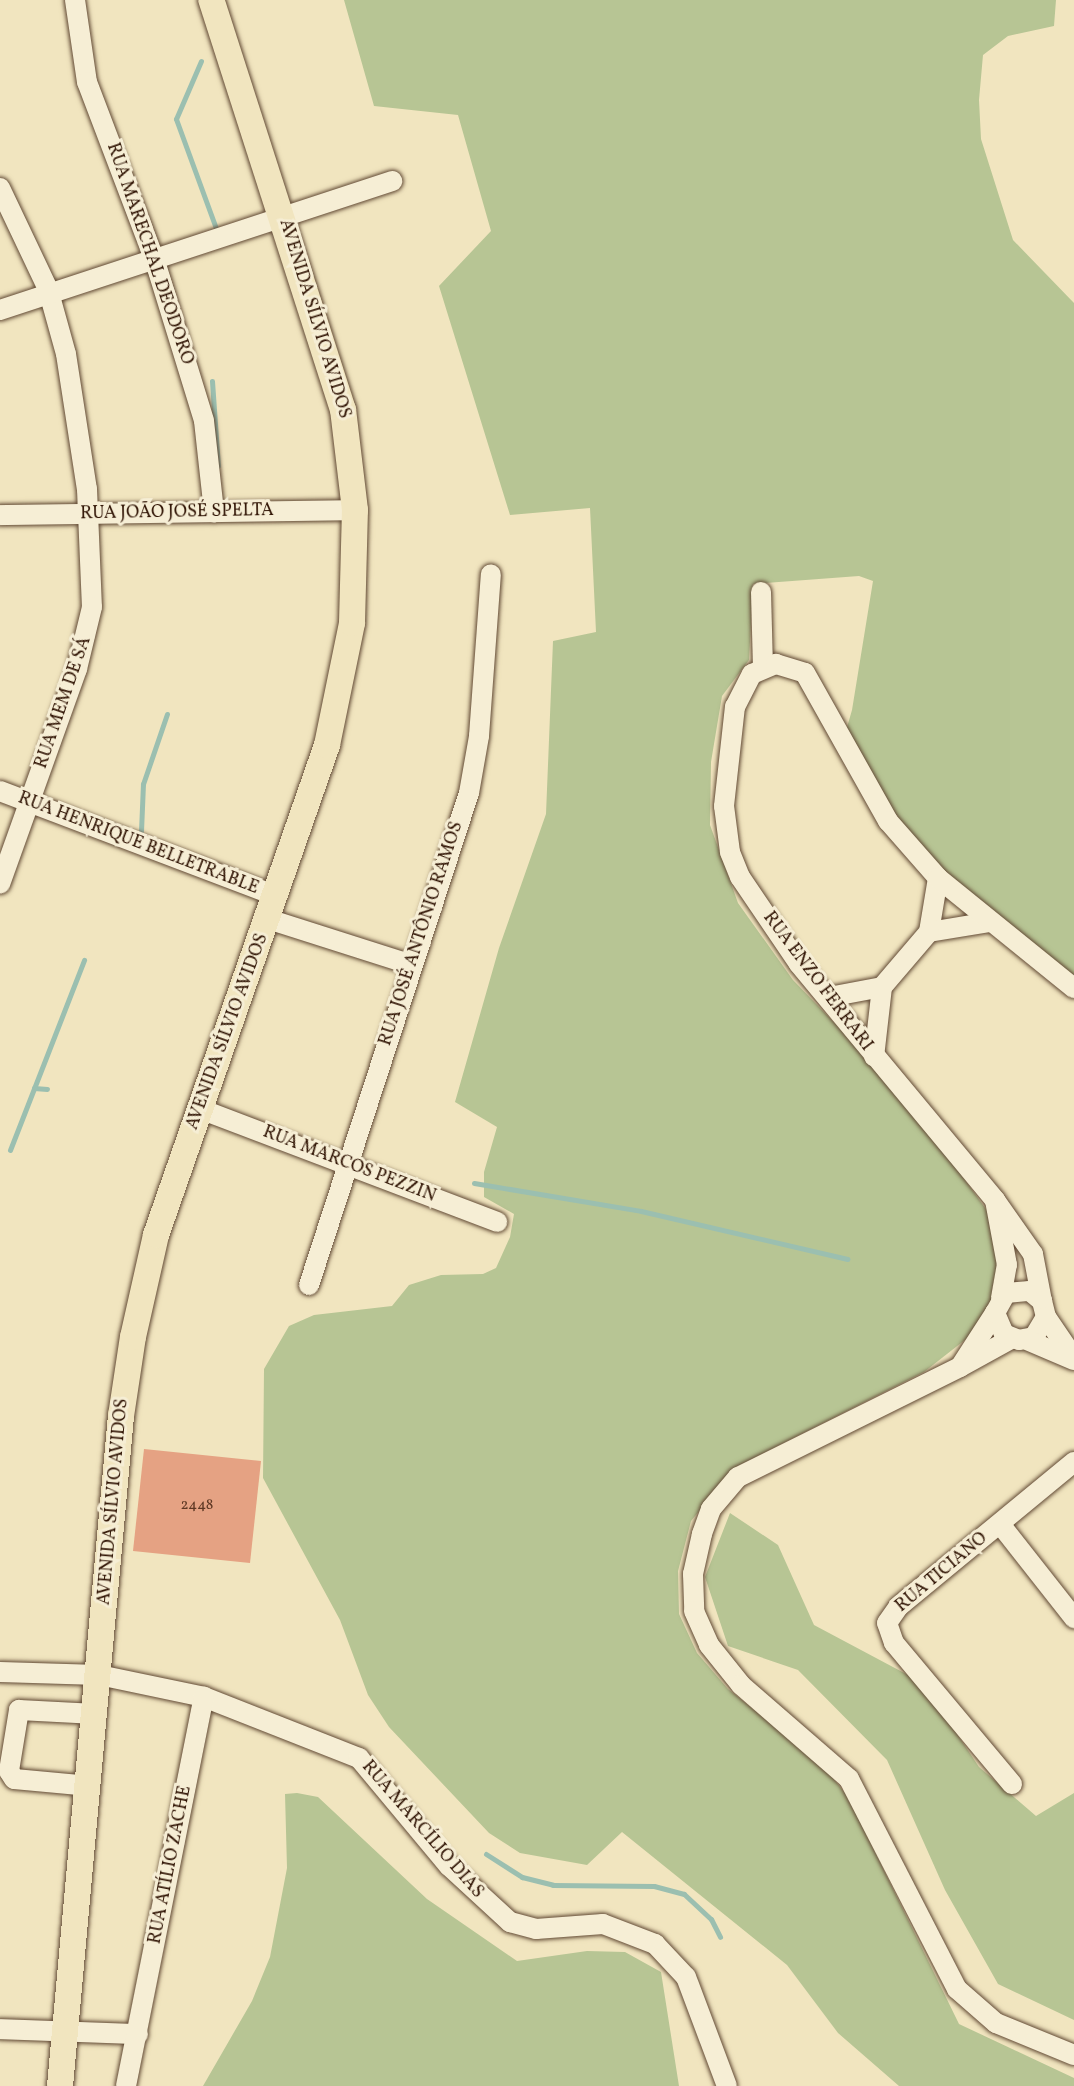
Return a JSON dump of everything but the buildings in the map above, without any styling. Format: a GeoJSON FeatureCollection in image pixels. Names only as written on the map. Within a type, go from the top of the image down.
{"type":"FeatureCollection","features":[{"type":"Feature","properties":{"kind":"main road","name":"AVENIDA SÍLVIO AVIDOS"},"geometry":{"type":"LineString","coordinates":[[60,2086],[69,2031],[121,1416],[133,1337],[156,1235],[272,908],[339,703],[352,623],[355,510],[338,387],[211,0]]}},
{"type":"Feature","properties":{"kind":"street","name":"RUA MARECHAL DEODORO"},"geometry":{"type":"LineString","coordinates":[[75,0],[87,82],[154,258],[204,421],[214,512]]}},
{"type":"Feature","properties":{"kind":"street"},"geometry":{"type":"LineString","coordinates":[[0,310],[48,290],[392,181]]}},
{"type":"Feature","properties":{"kind":"street","name":"RUA MEM DE SÁ"},"geometry":{"type":"LineString","coordinates":[[0,188],[48,290],[73,390],[88,515],[88,635],[0,884]]}},
{"type":"Feature","properties":{"kind":"street","name":"RUA JOÃO JOSÉ SPELTA"},"geometry":{"type":"LineString","coordinates":[[0,515],[355,510]]}},
{"type":"Feature","properties":{"kind":"street","name":"RUA JOSÉ ANTÔNIO RAMOS"},"geometry":{"type":"LineString","coordinates":[[309,1285],[349,1163],[409,964],[475,763],[491,574]]}},
{"type":"Feature","properties":{"kind":"street"},"geometry":{"type":"LineString","coordinates":[[761,592],[764,667],[792,666],[812,680],[868,791],[938,878],[1074,988]]}},
{"type":"Feature","properties":{"kind":"street","name":"RUA ENZO FERRARI"},"geometry":{"type":"LineString","coordinates":[[764,667],[743,685],[735,707],[724,826],[740,877],[799,964],[829,997],[874,1057],[995,1200],[1033,1254],[1044,1309]]}},
{"type":"Feature","properties":{"kind":"street","name":"RUA HENRIQUE BELLETRABLE"},"geometry":{"type":"LineString","coordinates":[[0,791],[409,964]]}},
{"type":"Feature","properties":{"kind":"street"},"geometry":{"type":"LineString","coordinates":[[874,1057],[882,987],[929,932],[938,878]]}},
{"type":"Feature","properties":{"kind":"street"},"geometry":{"type":"LineString","coordinates":[[929,932],[990,922]]}},
{"type":"Feature","properties":{"kind":"street"},"geometry":{"type":"LineString","coordinates":[[829,997],[882,987]]}},
{"type":"Feature","properties":{"kind":"street","name":"RUA MARCOS PEZZIN"},"geometry":{"type":"LineString","coordinates":[[200,1109],[349,1163],[497,1222]]}},
{"type":"Feature","properties":{"kind":"street","name":"RUA ENZO FERRARI"},"geometry":{"type":"LineString","coordinates":[[995,1200],[1007,1265],[998,1306]]}},
{"type":"Feature","properties":{"kind":"street"},"geometry":{"type":"LineString","coordinates":[[960,1367],[998,1306],[1022,1289],[1044,1309],[1074,1359]]}},
{"type":"Feature","properties":{"kind":"street"},"geometry":{"type":"LineString","coordinates":[[998,1306],[999,1328],[1019,1339],[1074,1359]]}},
{"type":"Feature","properties":{"kind":"street"},"geometry":{"type":"LineString","coordinates":[[1044,1309],[1040,1332],[1019,1339],[960,1367],[738,1477],[711,1509],[702,1534],[693,1574],[694,1611],[708,1646],[741,1685],[849,1779],[957,1989],[996,2023],[1074,2055]]}},
{"type":"Feature","properties":{"kind":"street","name":"RUA TICIANO"},"geometry":{"type":"LineString","coordinates":[[1012,1784],[894,1643],[887,1627],[897,1607],[1074,1462]]}},
{"type":"Feature","properties":{"kind":"street"},"geometry":{"type":"LineString","coordinates":[[1000,1524],[1074,1618]]}},
{"type":"Feature","properties":{"kind":"street","name":"RUA MARCÍLIO DIAS"},"geometry":{"type":"LineString","coordinates":[[0,1672],[99,1675],[204,1696],[359,1758],[449,1866],[510,1922],[536,1929],[603,1924],[655,1944],[686,1977],[726,2086]]}},
{"type":"Feature","properties":{"kind":"street","name":"RUA ATÍLIO ZACHE"},"geometry":{"type":"LineString","coordinates":[[126,2086],[204,1696]]}},
{"type":"Feature","properties":{"kind":"street"},"geometry":{"type":"LineString","coordinates":[[90,1786],[14,1779],[9,1771],[19,1710],[96,1714]]}},
{"type":"Feature","properties":{"kind":"street"},"geometry":{"type":"LineString","coordinates":[[0,2029],[138,2034]]}},
{"type":"Feature","properties":{"kind":"green space"},"geometry":{"type":"Polygon","coordinates":[[[344,0],[1056,0],[1054,26],[1008,36],[983,55],[979,100],[981,139],[1013,240],[1074,303],[1074,988],[909,859],[841,748],[852,710],[873,581],[859,576],[753,584],[749,660],[722,696],[711,762],[710,825],[738,903],[793,980],[904,1095],[993,1219],[1001,1275],[984,1325],[924,1372],[734,1468],[691,1521],[678,1571],[679,1614],[697,1653],[728,1689],[821,1763],[848,1797],[959,2024],[1074,2078],[1074,2086],[899,2086],[838,2033],[787,1965],[622,1832],[587,1865],[520,1853],[489,1833],[389,1727],[368,1695],[340,1620],[263,1478],[264,1369],[289,1326],[314,1315],[392,1306],[409,1285],[441,1275],[483,1274],[496,1268],[510,1237],[514,1214],[484,1197],[484,1172],[497,1127],[455,1102],[499,948],[546,814],[553,641],[596,632],[590,508],[510,515],[439,286],[491,231],[458,115],[374,106],[344,0]]]}},
{"type":"Feature","properties":{"kind":"green space"},"geometry":{"type":"Polygon","coordinates":[[[730,1513],[778,1545],[814,1625],[923,1683],[979,1767],[1036,1816],[1074,1793],[1074,2020],[998,1984],[945,1890],[887,1760],[798,1670],[728,1646],[705,1577],[730,1513]]]}},
{"type":"Feature","properties":{"kind":"green space"},"geometry":{"type":"Polygon","coordinates":[[[297,1793],[318,1797],[427,1899],[517,1961],[587,1951],[625,1952],[661,1972],[679,2086],[203,2086],[252,2001],[270,1957],[287,1868],[285,1794],[297,1793]]]}},
{"type":"Feature","properties":{"kind":"waterway"},"geometry":{"type":"LineString","coordinates":[[201,61],[176,119],[217,231]]}},
{"type":"Feature","properties":{"kind":"waterway"},"geometry":{"type":"LineString","coordinates":[[212,381],[218,466]]}},
{"type":"Feature","properties":{"kind":"waterway"},"geometry":{"type":"LineString","coordinates":[[141,831],[143,784],[167,714]]}},
{"type":"Feature","properties":{"kind":"waterway"},"geometry":{"type":"LineString","coordinates":[[10,1150],[84,960]]}},
{"type":"Feature","properties":{"kind":"waterway"},"geometry":{"type":"LineString","coordinates":[[34,1088],[47,1089]]}},
{"type":"Feature","properties":{"kind":"waterway"},"geometry":{"type":"LineString","coordinates":[[474,1183],[641,1211],[848,1259]]}},
{"type":"Feature","properties":{"kind":"waterway"},"geometry":{"type":"LineString","coordinates":[[486,1854],[522,1877],[553,1885],[654,1886],[684,1894],[711,1919],[720,1937]]}}]}
